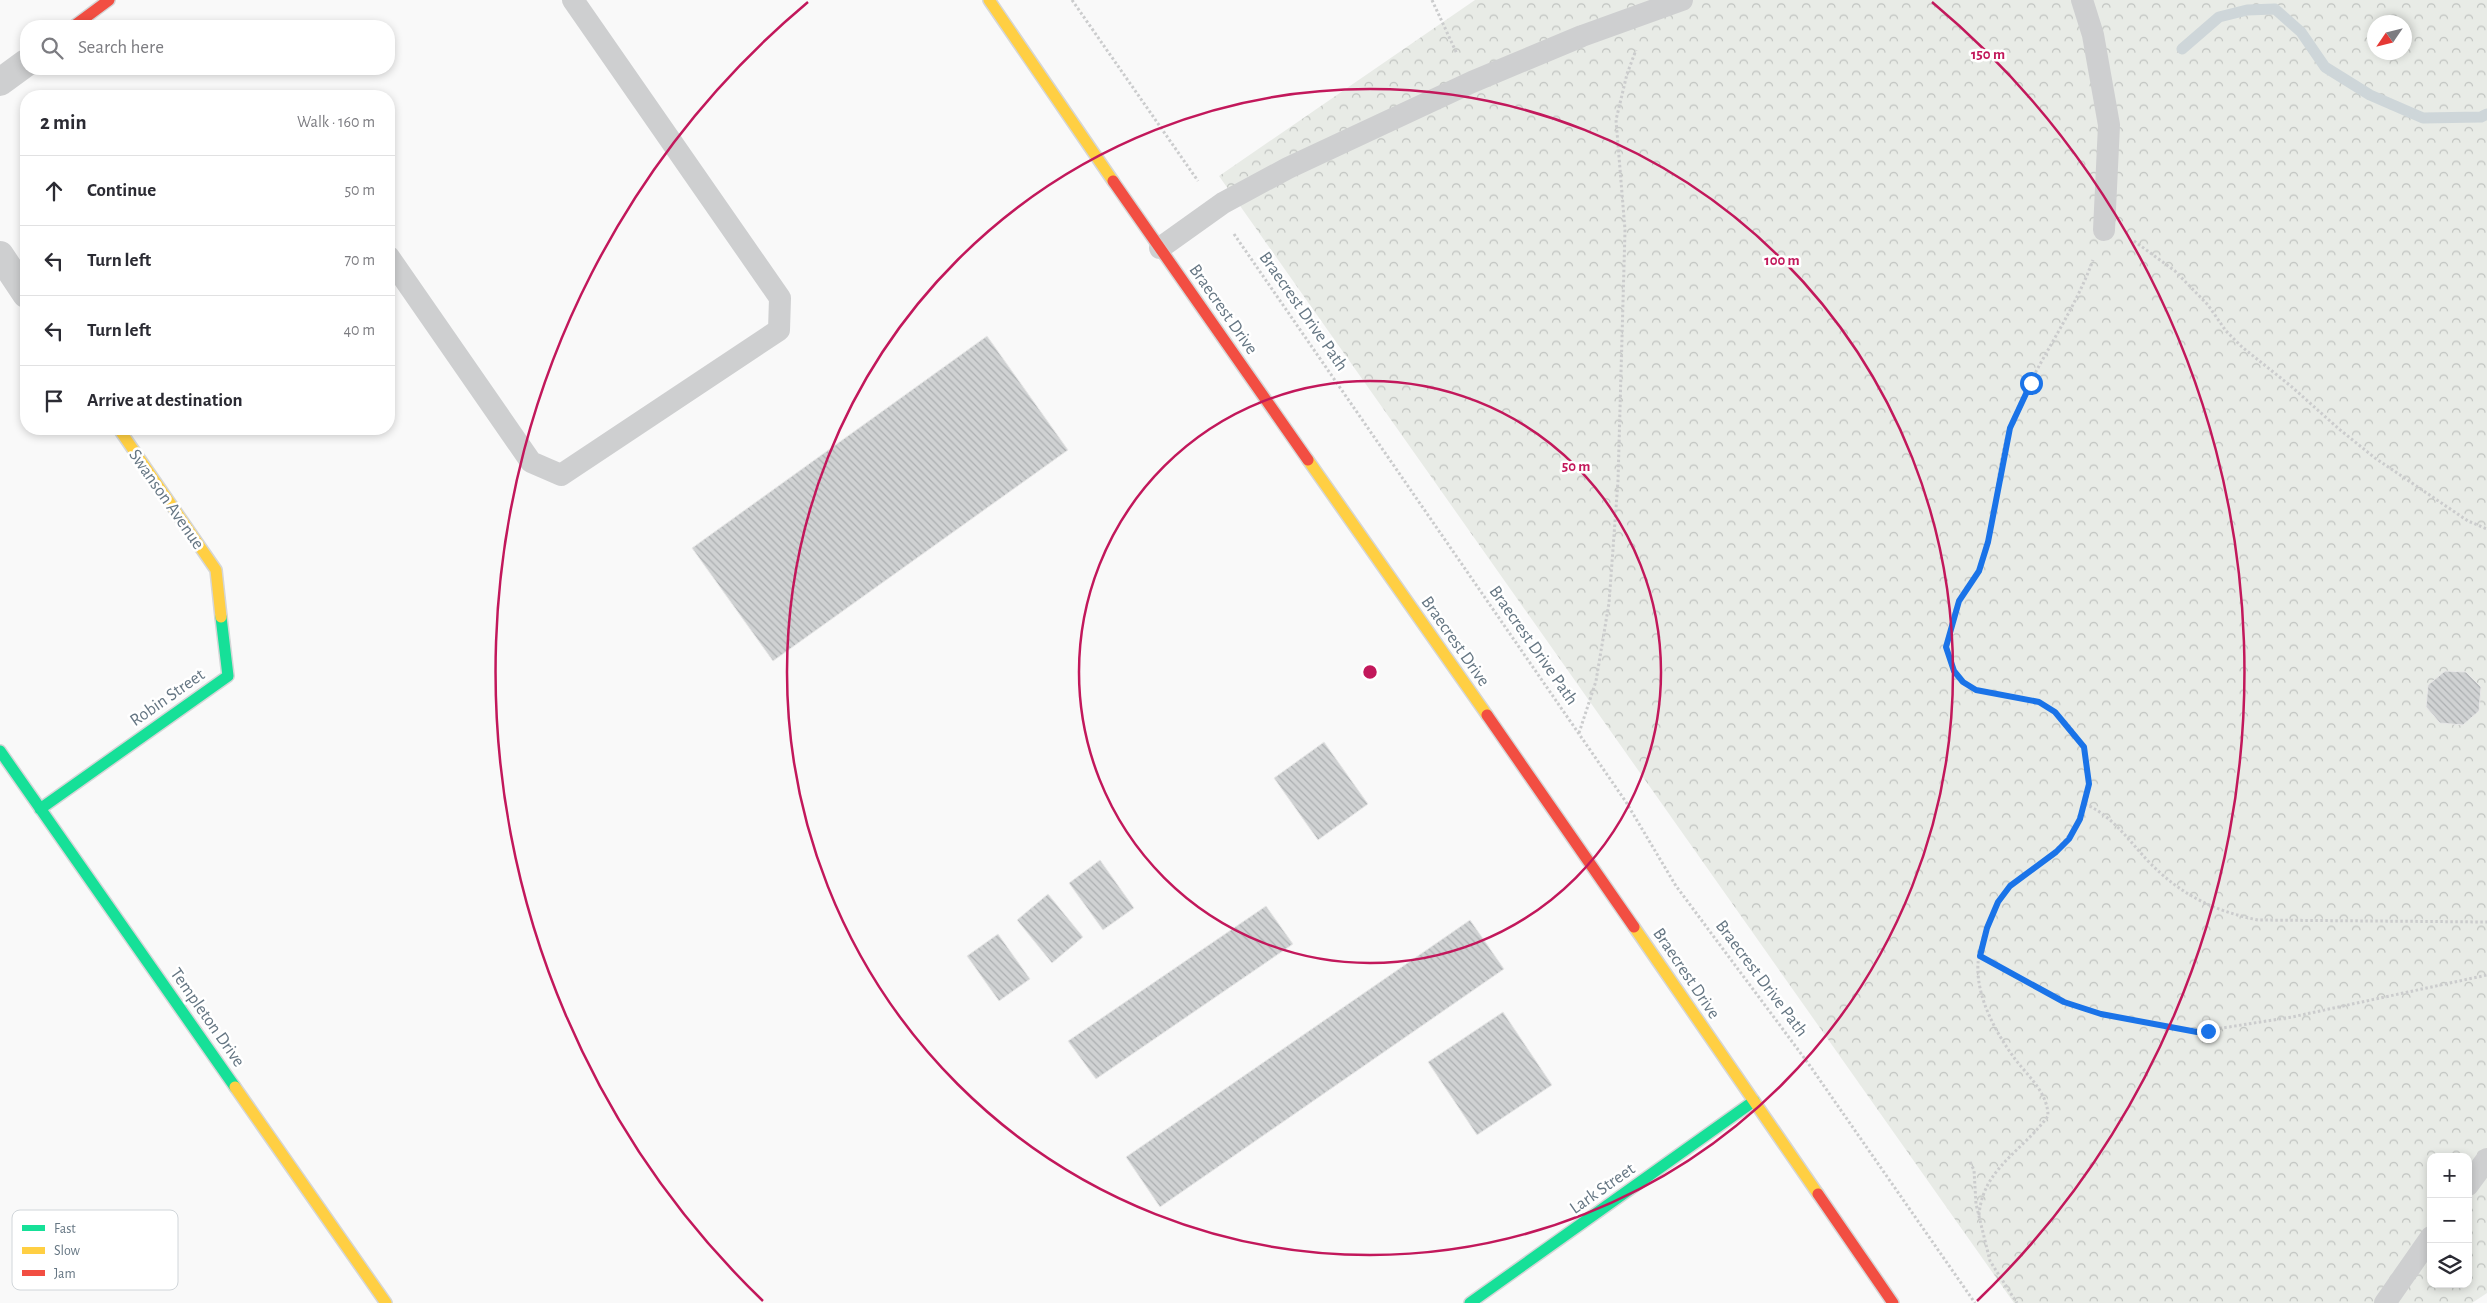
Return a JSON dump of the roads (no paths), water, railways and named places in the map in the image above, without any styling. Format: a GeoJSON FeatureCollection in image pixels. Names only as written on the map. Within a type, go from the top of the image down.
{"type":"FeatureCollection","features":[{"type":"Feature","properties":{"kind":"street"},"geometry":{"type":"LineString","coordinates":[[82,20],[109,0]]}},
{"type":"Feature","properties":{"kind":"street","name":"Braecrest Drive"},"geometry":{"type":"LineString","coordinates":[[989,0],[1566,828],[1892,1303]]}},
{"type":"Feature","properties":{"kind":"street"},"geometry":{"type":"LineString","coordinates":[[0,82],[20,67]]}},
{"type":"Feature","properties":{"kind":"street"},"geometry":{"type":"LineString","coordinates":[[0,255],[20,285]]}},
{"type":"Feature","properties":{"kind":"street","name":"Swanson Avenue"},"geometry":{"type":"LineString","coordinates":[[123,435],[216,570]]}},
{"type":"Feature","properties":{"kind":"street","name":"Robin Street"},"geometry":{"type":"LineString","coordinates":[[40,809],[228,676],[216,570]]}},
{"type":"Feature","properties":{"kind":"street","name":"Templeton Drive"},"geometry":{"type":"LineString","coordinates":[[0,751],[386,1303]]}},
{"type":"Feature","properties":{"kind":"street","name":"Lark Street"},"geometry":{"type":"LineString","coordinates":[[1470,1303],[1754,1101]]}},
{"type":"Feature","properties":{"kind":"lane"},"geometry":{"type":"LineString","coordinates":[[395,265],[531,462],[561,475],[779,330],[780,298],[573,0]]}},
{"type":"Feature","properties":{"kind":"lane"},"geometry":{"type":"LineString","coordinates":[[1160,248],[1216,208],[1257,184],[1472,82],[1582,36],[1682,0]]}},
{"type":"Feature","properties":{"kind":"lane"},"geometry":{"type":"LineString","coordinates":[[2082,0],[2093,35],[2109,125],[2104,230]]}},
{"type":"Feature","properties":{"kind":"lane"},"geometry":{"type":"LineString","coordinates":[[2472,1180],[2487,1159]]}},
{"type":"Feature","properties":{"kind":"lane"},"geometry":{"type":"LineString","coordinates":[[2385,1303],[2427,1243]]}},
{"type":"Feature","properties":{"kind":"waterway"},"geometry":{"type":"LineString","coordinates":[[2182,49],[2219,17],[2247,10],[2275,9],[2301,32],[2325,67],[2370,95],[2423,118],[2481,117],[2487,114]]}}]}
